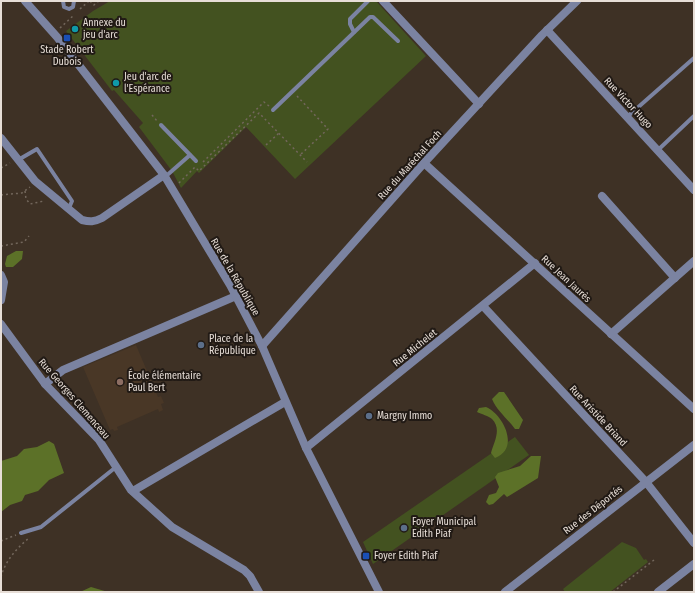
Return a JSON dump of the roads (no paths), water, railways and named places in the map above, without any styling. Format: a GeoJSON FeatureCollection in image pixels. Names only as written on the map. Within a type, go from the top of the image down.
{"type":"FeatureCollection","features":[{"type":"Feature","properties":{"kind":"street","name":"Rue de la République"},"geometry":{"type":"LineString","coordinates":[[25,1],[54,34],[164,176],[236,296],[262,346],[306,448],[379,592]]}},
{"type":"Feature","properties":{"kind":"street"},"geometry":{"type":"LineString","coordinates":[[383,1],[479,104]]}},
{"type":"Feature","properties":{"kind":"street","name":"Rue du Maréchal Foch"},"geometry":{"type":"LineString","coordinates":[[262,346],[424,163],[547,30],[577,1]]}},
{"type":"Feature","properties":{"kind":"street","name":"Rue Victor Hugo"},"geometry":{"type":"LineString","coordinates":[[547,30],[694,190]]}},
{"type":"Feature","properties":{"kind":"street"},"geometry":{"type":"LineString","coordinates":[[1,138],[35,181],[82,220],[93,222],[97,221],[164,176]]}},
{"type":"Feature","properties":{"kind":"street","name":"Rue Jean Jaurès"},"geometry":{"type":"LineString","coordinates":[[424,163],[694,409]]}},
{"type":"Feature","properties":{"kind":"street"},"geometry":{"type":"LineString","coordinates":[[602,196],[675,278]]}},
{"type":"Feature","properties":{"kind":"street"},"geometry":{"type":"LineString","coordinates":[[611,334],[694,261]]}},
{"type":"Feature","properties":{"kind":"street","name":"Rue Michelet"},"geometry":{"type":"LineString","coordinates":[[306,448],[535,263]]}},
{"type":"Feature","properties":{"kind":"street"},"geometry":{"type":"LineString","coordinates":[[1,274],[4,282],[1,300]]}},
{"type":"Feature","properties":{"kind":"street"},"geometry":{"type":"LineString","coordinates":[[45,384],[63,370],[236,296]]}},
{"type":"Feature","properties":{"kind":"street","name":"Rue Aristide Briand"},"geometry":{"type":"LineString","coordinates":[[483,306],[646,482],[694,543]]}},
{"type":"Feature","properties":{"kind":"street","name":"Rue Georges Clemenceau"},"geometry":{"type":"LineString","coordinates":[[1,324],[45,384],[99,440],[133,491],[172,527],[244,570],[250,576],[259,592]]}},
{"type":"Feature","properties":{"kind":"street"},"geometry":{"type":"LineString","coordinates":[[133,491],[285,402]]}},
{"type":"Feature","properties":{"kind":"street","name":"Rue des Déportés"},"geometry":{"type":"LineString","coordinates":[[505,592],[694,444]]}},
{"type":"Feature","properties":{"kind":"street"},"geometry":{"type":"LineString","coordinates":[[658,592],[694,564]]}},
{"type":"Feature","properties":{"kind":"lane"},"geometry":{"type":"LineString","coordinates":[[64,1],[64,8],[69,9],[73,7],[74,1]]}},
{"type":"Feature","properties":{"kind":"lane"},"geometry":{"type":"LineString","coordinates":[[354,32],[350,24],[350,19],[368,1]]}},
{"type":"Feature","properties":{"kind":"lane"},"geometry":{"type":"LineString","coordinates":[[273,110],[370,18],[373,17],[398,41]]}},
{"type":"Feature","properties":{"kind":"lane"},"geometry":{"type":"LineString","coordinates":[[627,117],[694,58]]}},
{"type":"Feature","properties":{"kind":"lane"},"geometry":{"type":"LineString","coordinates":[[658,150],[694,116]]}},
{"type":"Feature","properties":{"kind":"lane"},"geometry":{"type":"LineString","coordinates":[[162,125],[196,161]]}},
{"type":"Feature","properties":{"kind":"lane"},"geometry":{"type":"LineString","coordinates":[[18,160],[37,149],[72,200],[69,208]]}},
{"type":"Feature","properties":{"kind":"lane"},"geometry":{"type":"LineString","coordinates":[[164,176],[190,154]]}},
{"type":"Feature","properties":{"kind":"lane"},"geometry":{"type":"LineString","coordinates":[[21,533],[41,527],[117,467]]}},
{"type":"Feature","properties":{"kind":"place","name":"Annexe du jeu d'arc"},"geometry":{"type":"Point","coordinates":[75,29]}},
{"type":"Feature","properties":{"kind":"place","name":"Stade Robert Dubois"},"geometry":{"type":"Point","coordinates":[67,38]}},
{"type":"Feature","properties":{"kind":"place","name":"Jeu d'arc de l'Espérance"},"geometry":{"type":"Point","coordinates":[116,83]}},
{"type":"Feature","properties":{"kind":"place","name":"Place de la République"},"geometry":{"type":"Point","coordinates":[201,345]}},
{"type":"Feature","properties":{"kind":"place","name":"École élémentaire Paul Bert"},"geometry":{"type":"Point","coordinates":[120,382]}},
{"type":"Feature","properties":{"kind":"place","name":"Margny Immo"},"geometry":{"type":"Point","coordinates":[369,416]}},
{"type":"Feature","properties":{"kind":"place","name":"Foyer Municipal Edith Piaf"},"geometry":{"type":"Point","coordinates":[404,528]}},
{"type":"Feature","properties":{"kind":"place","name":"Foyer Edith Piaf"},"geometry":{"type":"Point","coordinates":[366,556]}}]}
